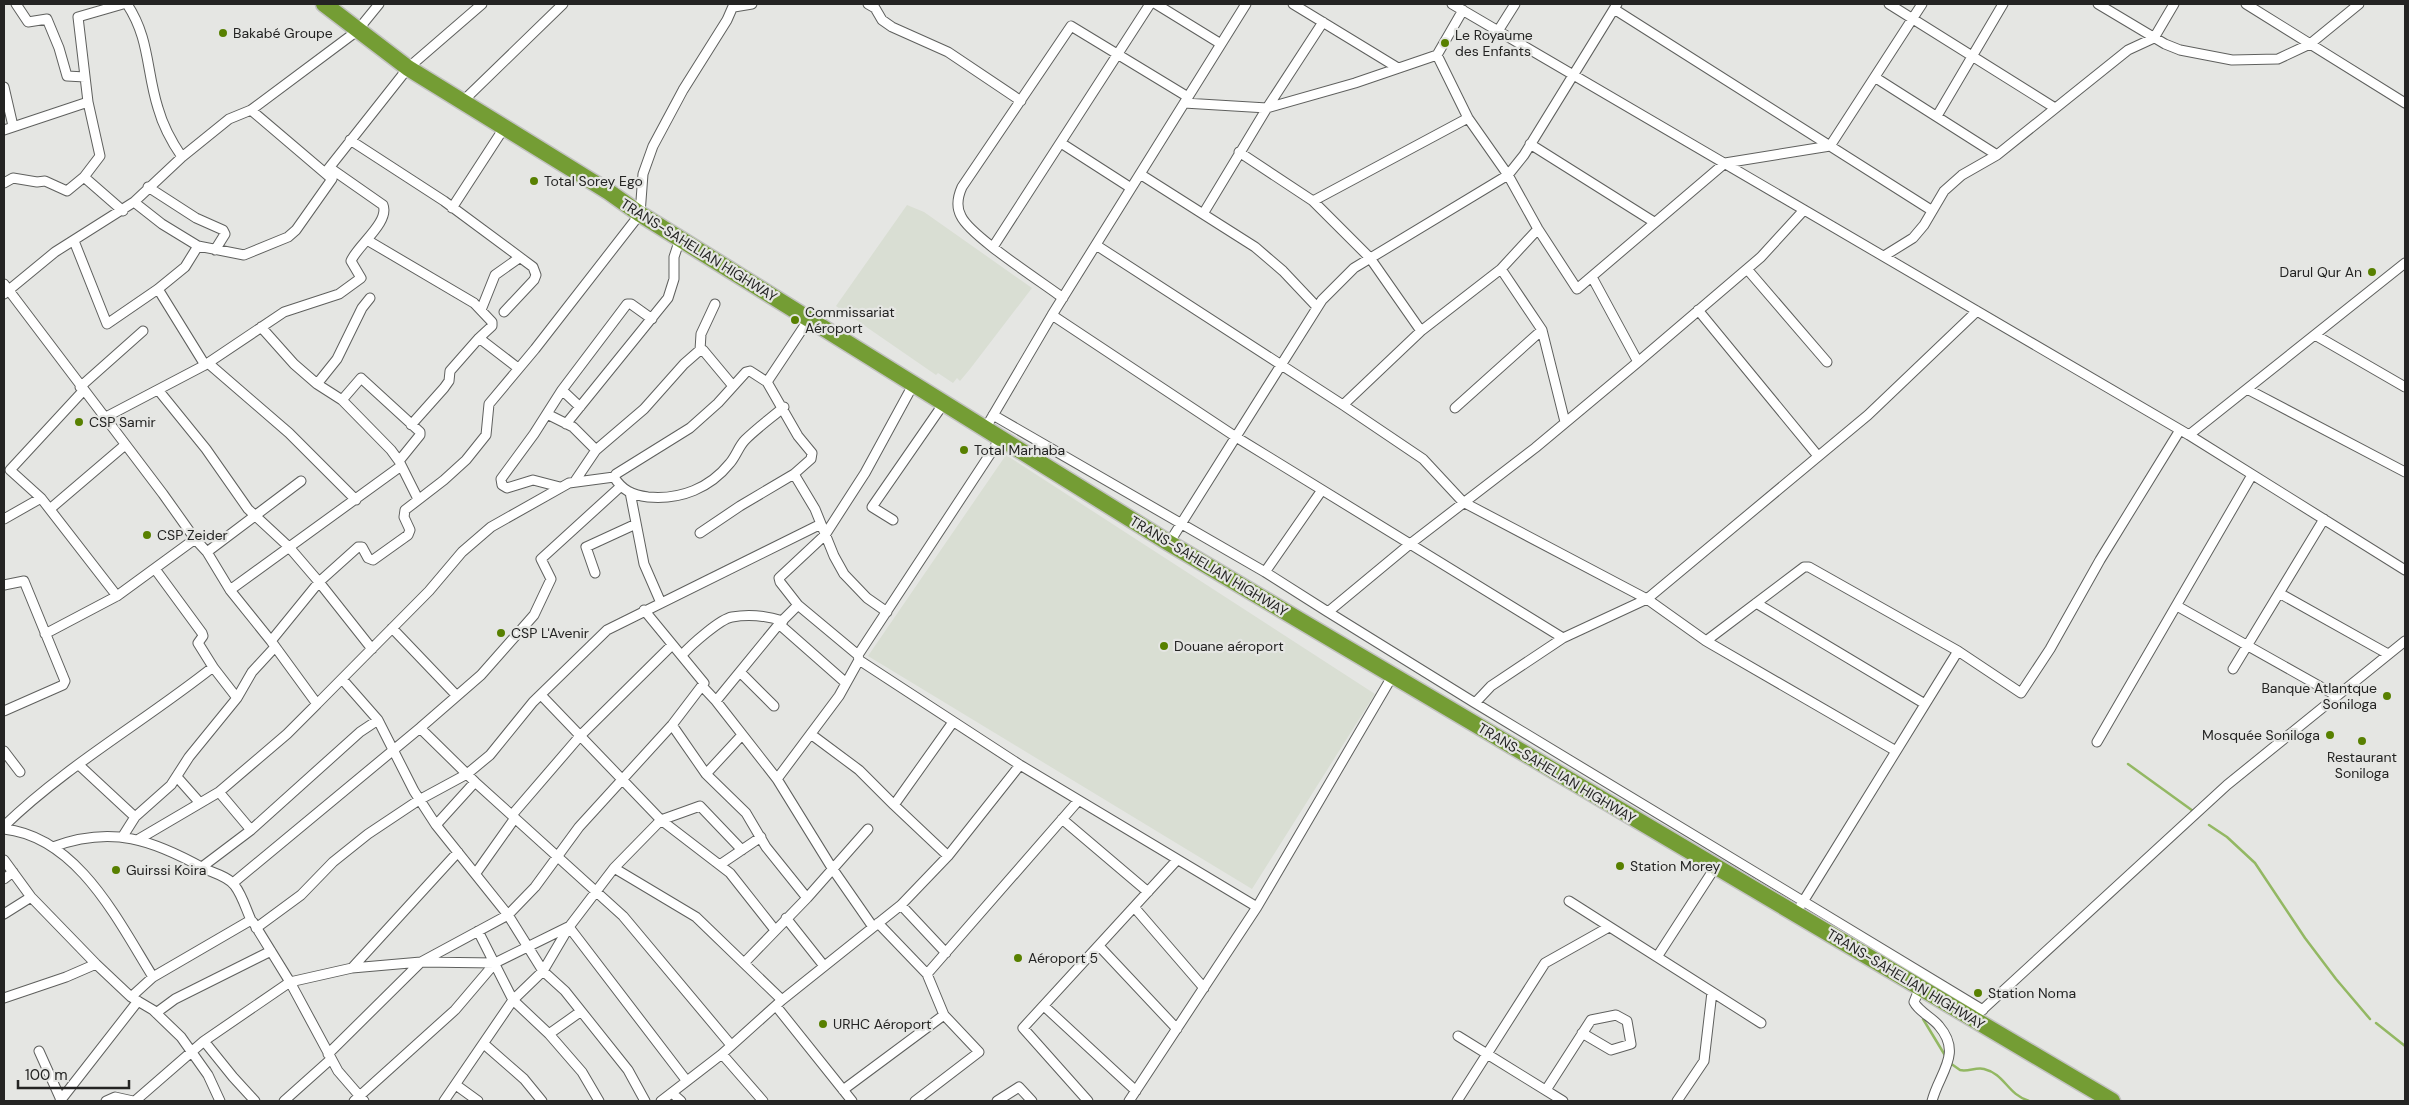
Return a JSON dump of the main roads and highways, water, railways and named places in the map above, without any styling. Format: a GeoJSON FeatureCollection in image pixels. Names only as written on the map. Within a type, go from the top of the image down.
{"type":"FeatureCollection","features":[{"type":"Feature","properties":{"kind":"highway","name":"TRANS-SAHELIAN HIGHWAY"},"geometry":{"type":"LineString","coordinates":[[324,4],[356,31],[408,68],[609,192],[640,214],[913,385],[944,403],[989,422],[1000,439],[1169,543],[1716,866],[1799,907],[1920,987],[1978,1014],[2112,1101]]}},
{"type":"Feature","properties":{"kind":"waterway"},"geometry":{"type":"LineString","coordinates":[[2128,764],[2193,811]]}},
{"type":"Feature","properties":{"kind":"waterway"},"geometry":{"type":"LineString","coordinates":[[2209,825],[2227,837],[2255,863],[2305,938],[2370,1019]]}},
{"type":"Feature","properties":{"kind":"waterway"},"geometry":{"type":"LineString","coordinates":[[1923,1019],[1946,1057]]}},
{"type":"Feature","properties":{"kind":"waterway"},"geometry":{"type":"LineString","coordinates":[[2376,1023],[2405,1046]]}},
{"type":"Feature","properties":{"kind":"waterway"},"geometry":{"type":"LineString","coordinates":[[1950,1063],[1960,1070],[1984,1069],[1991,1072],[2002,1079],[2016,1094],[2029,1101]]}},
{"type":"Feature","properties":{"kind":"place","name":"Bakabé Groupe"},"geometry":{"type":"Point","coordinates":[223,33]}},
{"type":"Feature","properties":{"kind":"place","name":"Le Royaume des Enfants"},"geometry":{"type":"Point","coordinates":[1445,43]}},
{"type":"Feature","properties":{"kind":"place","name":"Total Sorey Ego"},"geometry":{"type":"Point","coordinates":[534,181]}},
{"type":"Feature","properties":{"kind":"place","name":"Darul Qur An"},"geometry":{"type":"Point","coordinates":[2372,272]}},
{"type":"Feature","properties":{"kind":"place","name":"Commissariat Aéroport"},"geometry":{"type":"Point","coordinates":[795,320]}},
{"type":"Feature","properties":{"kind":"place","name":"CSP Samir"},"geometry":{"type":"Point","coordinates":[79,422]}},
{"type":"Feature","properties":{"kind":"place","name":"Total Marhaba"},"geometry":{"type":"Point","coordinates":[964,450]}},
{"type":"Feature","properties":{"kind":"place","name":"CSP Zeider"},"geometry":{"type":"Point","coordinates":[147,535]}},
{"type":"Feature","properties":{"kind":"place","name":"CSP L'Avenir"},"geometry":{"type":"Point","coordinates":[501,633]}},
{"type":"Feature","properties":{"kind":"place","name":"Douane aéroport"},"geometry":{"type":"Point","coordinates":[1164,646]}},
{"type":"Feature","properties":{"kind":"place","name":"Banque Atlantque Soniloga"},"geometry":{"type":"Point","coordinates":[2387,696]}},
{"type":"Feature","properties":{"kind":"place","name":"Mosquée Soniloga"},"geometry":{"type":"Point","coordinates":[2330,735]}},
{"type":"Feature","properties":{"kind":"place","name":"Restaurant Soniloga"},"geometry":{"type":"Point","coordinates":[2362,741]}},
{"type":"Feature","properties":{"kind":"place","name":"Station Morey"},"geometry":{"type":"Point","coordinates":[1620,866]}},
{"type":"Feature","properties":{"kind":"place","name":"Guirssi Koira"},"geometry":{"type":"Point","coordinates":[116,870]}},
{"type":"Feature","properties":{"kind":"place","name":"Aéroport 5"},"geometry":{"type":"Point","coordinates":[1018,958]}},
{"type":"Feature","properties":{"kind":"place","name":"Station Noma"},"geometry":{"type":"Point","coordinates":[1978,993]}},
{"type":"Feature","properties":{"kind":"place","name":"URHC Aéroport"},"geometry":{"type":"Point","coordinates":[823,1024]}}]}
